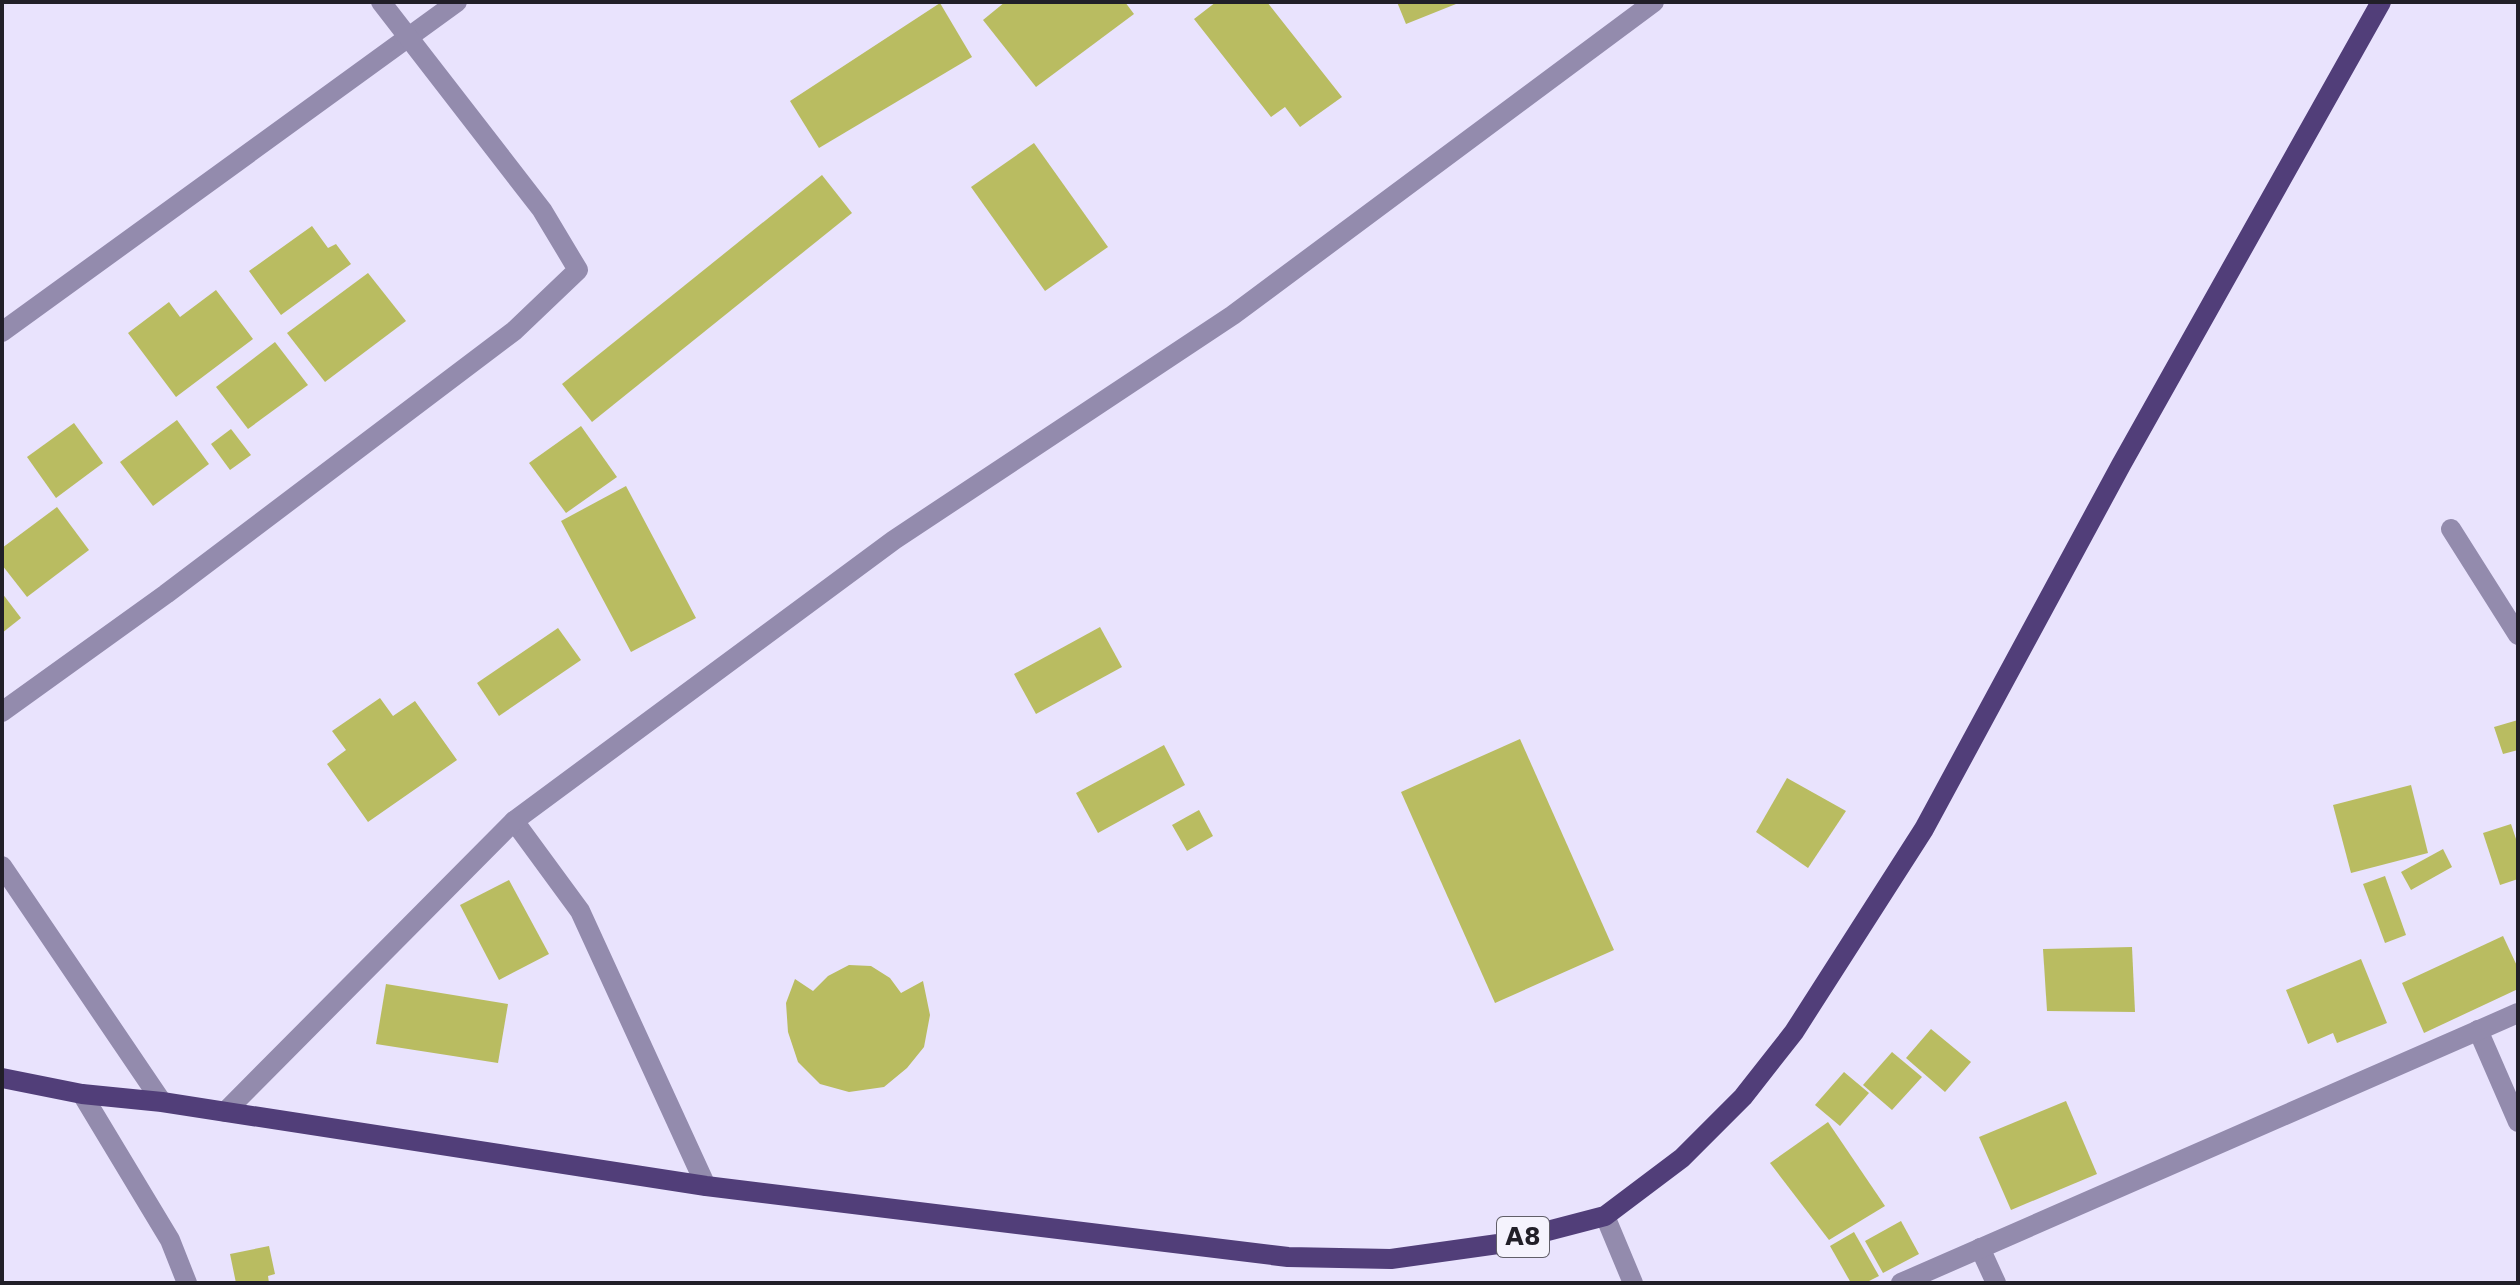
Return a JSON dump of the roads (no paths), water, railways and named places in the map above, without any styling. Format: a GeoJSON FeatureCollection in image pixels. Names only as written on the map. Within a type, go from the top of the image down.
{"type":"FeatureCollection","features":[{"type":"Feature","properties":{"kind":"main road","name":"A8"},"geometry":{"type":"LineString","coordinates":[[2,1078],[82,1094],[162,1102],[706,1186],[1288,1257],[1391,1259],[1498,1244],[1605,1216],[1682,1158],[1743,1097],[1794,1032],[1924,829],[2121,465],[2381,2]]}},
{"type":"Feature","properties":{"kind":"street"},"geometry":{"type":"LineString","coordinates":[[2,712],[166,594],[501,341],[578,270],[542,210],[381,2]]}},
{"type":"Feature","properties":{"kind":"street"},"geometry":{"type":"LineString","coordinates":[[2,332],[457,2]]}},
{"type":"Feature","properties":{"kind":"street"},"geometry":{"type":"LineString","coordinates":[[225,1112],[514,821],[894,540],[1233,315],[1654,2]]}},
{"type":"Feature","properties":{"kind":"street"},"geometry":{"type":"LineString","coordinates":[[2451,529],[2518,635]]}},
{"type":"Feature","properties":{"kind":"street"},"geometry":{"type":"LineString","coordinates":[[514,821],[580,911],[706,1186]]}},
{"type":"Feature","properties":{"kind":"street"},"geometry":{"type":"LineString","coordinates":[[2,866],[162,1102]]}},
{"type":"Feature","properties":{"kind":"street"},"geometry":{"type":"LineString","coordinates":[[1901,1283],[2518,1013]]}},
{"type":"Feature","properties":{"kind":"street"},"geometry":{"type":"LineString","coordinates":[[2478,1030],[2518,1122]]}},
{"type":"Feature","properties":{"kind":"street"},"geometry":{"type":"LineString","coordinates":[[82,1094],[170,1240],[187,1283]]}},
{"type":"Feature","properties":{"kind":"street"},"geometry":{"type":"LineString","coordinates":[[1605,1216],[1633,1283]]}},
{"type":"Feature","properties":{"kind":"street"},"geometry":{"type":"LineString","coordinates":[[1980,1248],[1996,1283]]}}]}
